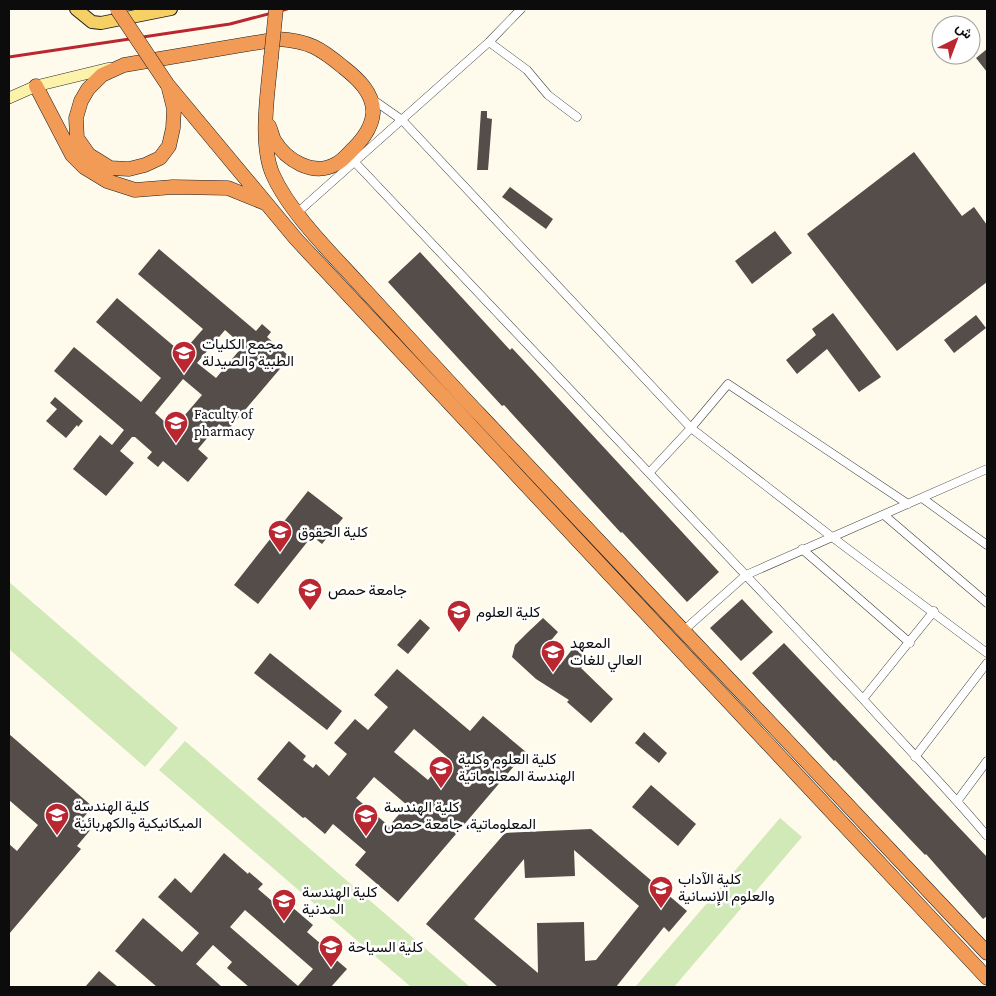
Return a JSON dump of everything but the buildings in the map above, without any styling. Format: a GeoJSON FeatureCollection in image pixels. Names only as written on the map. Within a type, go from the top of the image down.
{"type":"FeatureCollection","features":[{"type":"Feature","properties":{"kind":"highway"},"geometry":{"type":"LineString","coordinates":[[117,9],[167,84],[303,246],[987,978]]}},
{"type":"Feature","properties":{"kind":"highway"},"geometry":{"type":"LineString","coordinates":[[276,9],[266,115],[267,156],[272,172],[284,196],[339,263],[987,953]]}},
{"type":"Feature","properties":{"kind":"highway"},"geometry":{"type":"LineString","coordinates":[[167,84],[174,109],[174,128],[168,146],[160,158],[145,165],[129,169],[110,168],[89,155],[77,138],[76,118],[81,101],[88,89],[102,75],[124,64],[278,39],[297,40],[321,49],[360,81],[369,97],[373,113],[363,140],[351,158],[324,168],[313,168],[298,164],[282,151],[273,139],[266,115]]}},
{"type":"Feature","properties":{"kind":"highway"},"geometry":{"type":"LineString","coordinates":[[36,86],[72,155],[84,167],[107,181],[135,190],[173,186],[228,188],[267,203]]}},
{"type":"Feature","properties":{"kind":"highway"},"geometry":{"type":"LineString","coordinates":[[969,958],[985,987]]}},
{"type":"Feature","properties":{"kind":"main road"},"geometry":{"type":"LineString","coordinates":[[76,9],[92,22],[101,23],[171,9]]}},
{"type":"Feature","properties":{"kind":"main road"},"geometry":{"type":"LineString","coordinates":[[9,98],[36,86],[124,64]]}},
{"type":"Feature","properties":{"kind":"street"},"geometry":{"type":"LineString","coordinates":[[297,213],[351,158],[402,120],[489,42],[521,9]]}},
{"type":"Feature","properties":{"kind":"street"},"geometry":{"type":"LineString","coordinates":[[489,42],[528,70],[548,96],[576,117]]}},
{"type":"Feature","properties":{"kind":"street"},"geometry":{"type":"LineString","coordinates":[[369,97],[402,120],[691,428],[987,653]]}},
{"type":"Feature","properties":{"kind":"street"},"geometry":{"type":"LineString","coordinates":[[351,158],[863,699],[915,757],[958,800],[987,836]]}},
{"type":"Feature","properties":{"kind":"street"},"geometry":{"type":"LineString","coordinates":[[649,473],[691,428],[728,384],[908,504]]}},
{"type":"Feature","properties":{"kind":"street"},"geometry":{"type":"LineString","coordinates":[[683,631],[746,575],[987,469]]}},
{"type":"Feature","properties":{"kind":"street"},"geometry":{"type":"LineString","coordinates":[[922,498],[987,545]]}},
{"type":"Feature","properties":{"kind":"street"},"geometry":{"type":"LineString","coordinates":[[884,515],[987,603]]}},
{"type":"Feature","properties":{"kind":"street"},"geometry":{"type":"LineString","coordinates":[[802,549],[910,643]]}},
{"type":"Feature","properties":{"kind":"street"},"geometry":{"type":"LineString","coordinates":[[863,699],[934,611]]}},
{"type":"Feature","properties":{"kind":"street"},"geometry":{"type":"LineString","coordinates":[[915,757],[987,663]]}},
{"type":"Feature","properties":{"kind":"street"},"geometry":{"type":"LineString","coordinates":[[958,800],[987,761]]}},
{"type":"Feature","properties":{"kind":"green space"},"geometry":{"type":"Polygon","coordinates":[[[9,582],[178,728],[145,767],[9,649],[9,582]]]}},
{"type":"Feature","properties":{"kind":"green space"},"geometry":{"type":"Polygon","coordinates":[[[185,741],[470,987],[411,987],[159,770],[185,741]]]}},
{"type":"Feature","properties":{"kind":"green space"},"geometry":{"type":"Polygon","coordinates":[[[780,818],[802,837],[674,987],[635,987],[780,818]]]}},
{"type":"Feature","properties":{"kind":"railway"},"geometry":{"type":"LineString","coordinates":[[9,57],[230,24],[287,9]]}},
{"type":"Feature","properties":{"kind":"place","name":"مجمع الكليات الطبية والصيدلة"},"geometry":{"type":"Point","coordinates":[184,374]}},
{"type":"Feature","properties":{"kind":"place","name":"Faculty of pharmacy"},"geometry":{"type":"Point","coordinates":[176,444]}},
{"type":"Feature","properties":{"kind":"place","name":"كلية الحقوق"},"geometry":{"type":"Point","coordinates":[280,553]}},
{"type":"Feature","properties":{"kind":"place","name":"جامعة حمص"},"geometry":{"type":"Point","coordinates":[310,611]}},
{"type":"Feature","properties":{"kind":"place","name":"كلية العلوم"},"geometry":{"type":"Point","coordinates":[459,633]}},
{"type":"Feature","properties":{"kind":"place","name":"المعهد العالي للغات"},"geometry":{"type":"Point","coordinates":[553,673]}},
{"type":"Feature","properties":{"kind":"place","name":"كلية العلوم وكلية الهندسة المعلوماتية"},"geometry":{"type":"Point","coordinates":[441,789]}},
{"type":"Feature","properties":{"kind":"place","name":"كلية الهندسة الميكانيكية والكهربائية"},"geometry":{"type":"Point","coordinates":[57,836]}},
{"type":"Feature","properties":{"kind":"place","name":"كلية الهندسة المعلوماتية، جامعة حمص"},"geometry":{"type":"Point","coordinates":[366,837]}},
{"type":"Feature","properties":{"kind":"place","name":"كلية الآداب والعلوم الإنسانية"},"geometry":{"type":"Point","coordinates":[661,909]}},
{"type":"Feature","properties":{"kind":"place","name":"كلية الهندسة المدنية"},"geometry":{"type":"Point","coordinates":[284,922]}},
{"type":"Feature","properties":{"kind":"place","name":"كلية السياحة"},"geometry":{"type":"Point","coordinates":[331,968]}}]}
